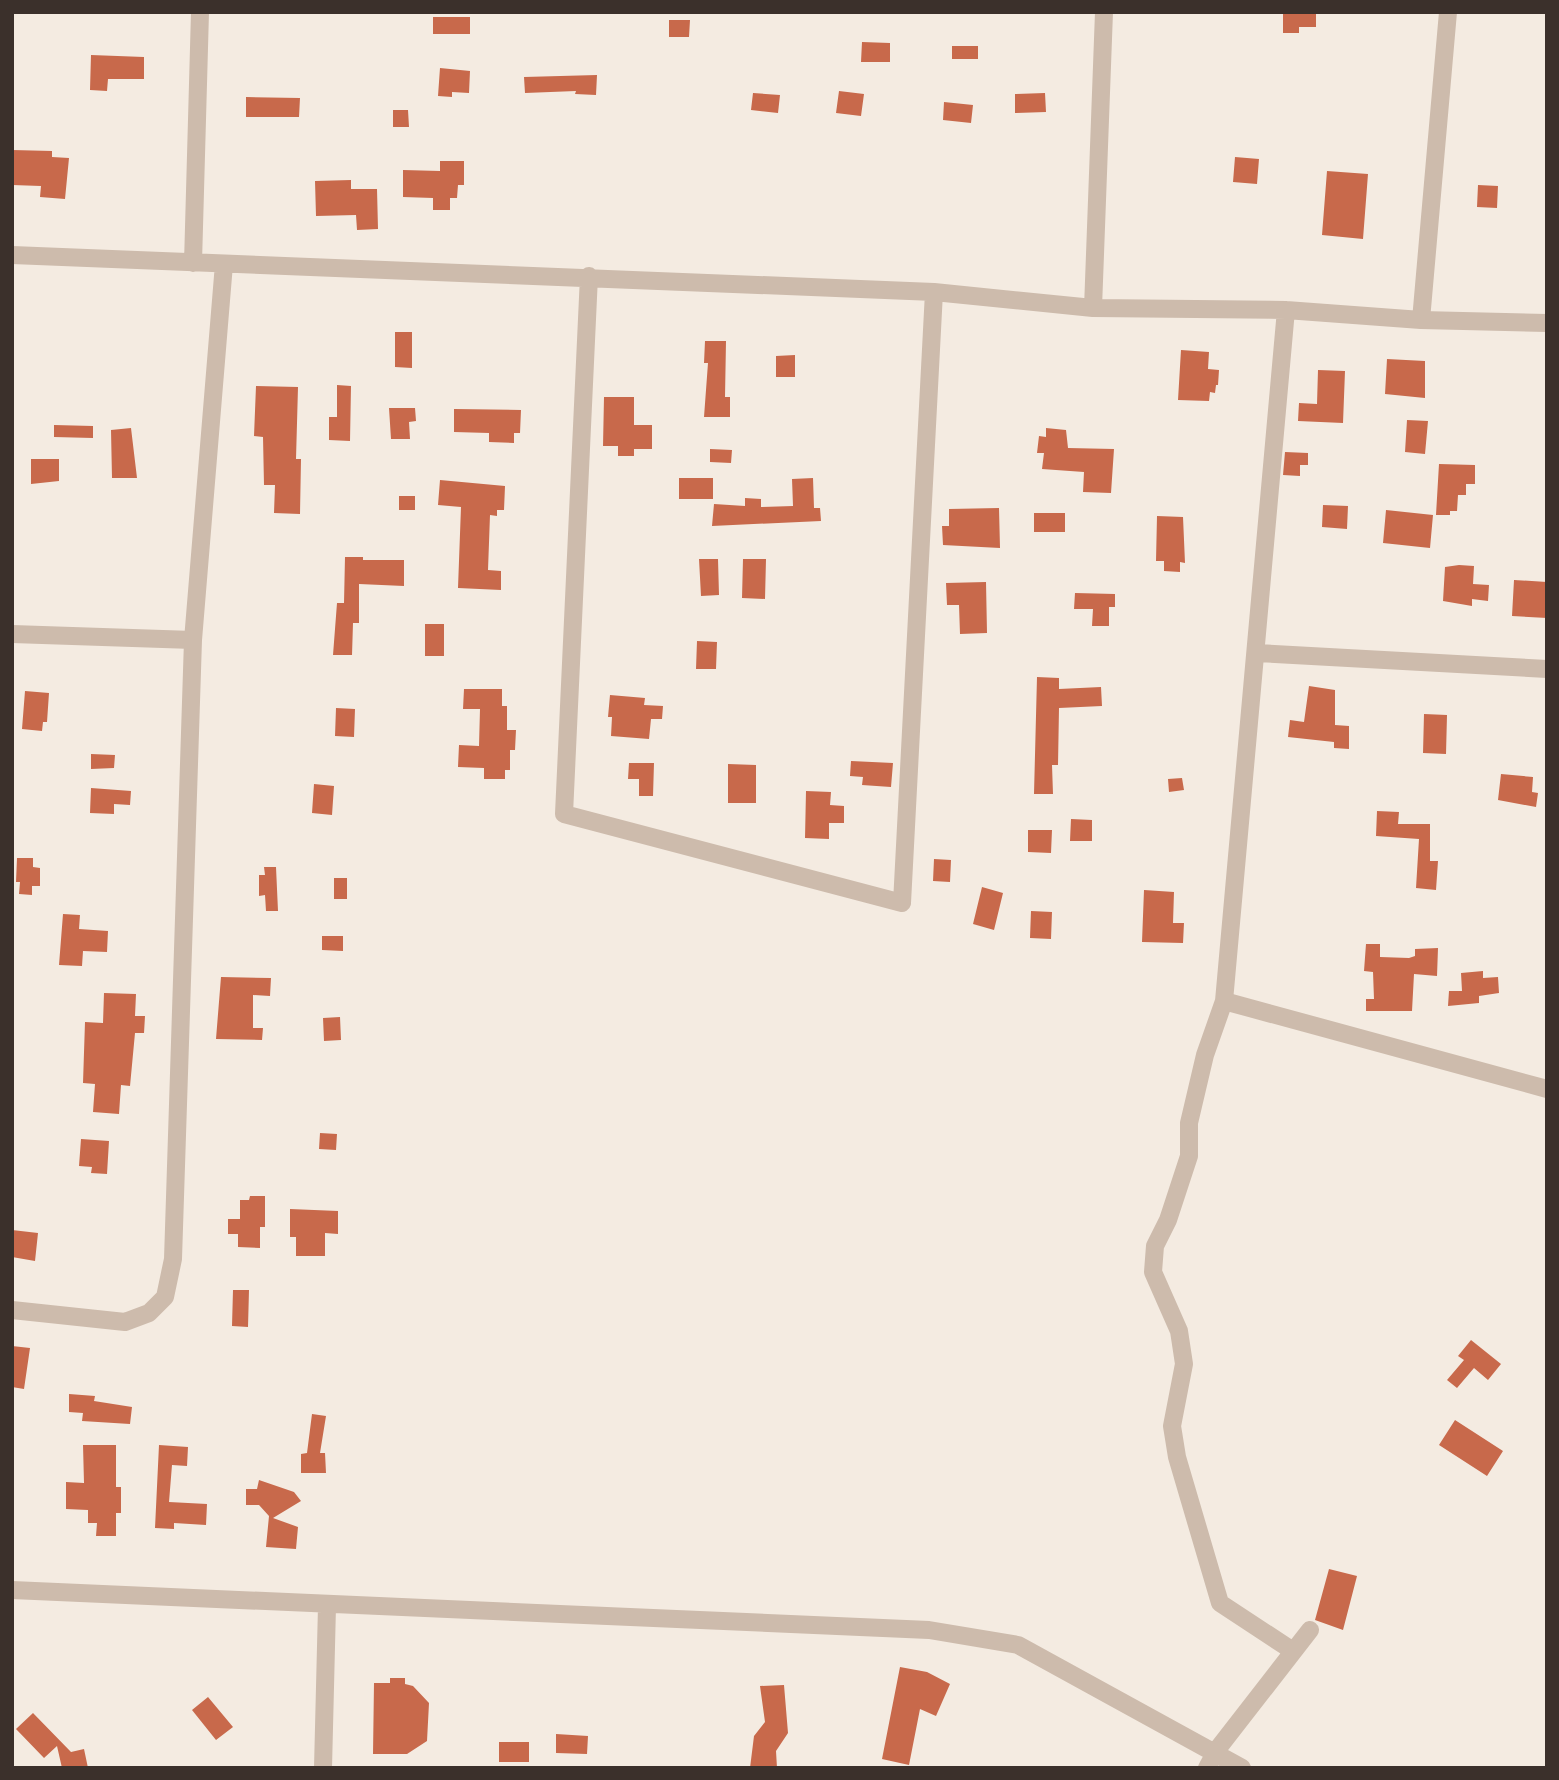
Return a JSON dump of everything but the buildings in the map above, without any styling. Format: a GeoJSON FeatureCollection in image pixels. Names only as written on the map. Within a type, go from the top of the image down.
{"type":"FeatureCollection","features":[{"type":"Feature","properties":{"kind":"street"},"geometry":{"type":"LineString","coordinates":[[192,263],[200,12]]}},
{"type":"Feature","properties":{"kind":"street"},"geometry":{"type":"LineString","coordinates":[[1093,308],[1104,12]]}},
{"type":"Feature","properties":{"kind":"street"},"geometry":{"type":"LineString","coordinates":[[1420,320],[1448,12]]}},
{"type":"Feature","properties":{"kind":"street"},"geometry":{"type":"LineString","coordinates":[[12,255],[589,276],[934,292],[1093,308],[1286,310],[1420,320],[1547,323]]}},
{"type":"Feature","properties":{"kind":"street"},"geometry":{"type":"LineString","coordinates":[[12,1310],[125,1322],[149,1313],[165,1297],[173,1259],[194,640],[224,264]]}},
{"type":"Feature","properties":{"kind":"street"},"geometry":{"type":"LineString","coordinates":[[589,276],[564,814],[902,903],[934,292]]}},
{"type":"Feature","properties":{"kind":"street"},"geometry":{"type":"LineString","coordinates":[[1286,310],[1224,1001],[1205,1055],[1189,1123],[1189,1156],[1168,1220],[1155,1246],[1153,1272],[1179,1331],[1184,1364],[1172,1426],[1180,1469],[1220,1603],[1293,1651]]}},
{"type":"Feature","properties":{"kind":"street"},"geometry":{"type":"LineString","coordinates":[[12,634],[194,640]]}},
{"type":"Feature","properties":{"kind":"street"},"geometry":{"type":"LineString","coordinates":[[1257,653],[1547,669]]}},
{"type":"Feature","properties":{"kind":"street"},"geometry":{"type":"LineString","coordinates":[[1224,1001],[1547,1089]]}},
{"type":"Feature","properties":{"kind":"street"},"geometry":{"type":"LineString","coordinates":[[12,1590],[327,1606],[929,1630],[1018,1644],[1216,1751],[1242,1768]]}},
{"type":"Feature","properties":{"kind":"street"},"geometry":{"type":"LineString","coordinates":[[323,1768],[327,1606]]}},
{"type":"Feature","properties":{"kind":"street"},"geometry":{"type":"LineString","coordinates":[[1207,1768],[1216,1751],[1310,1630]]}}]}
